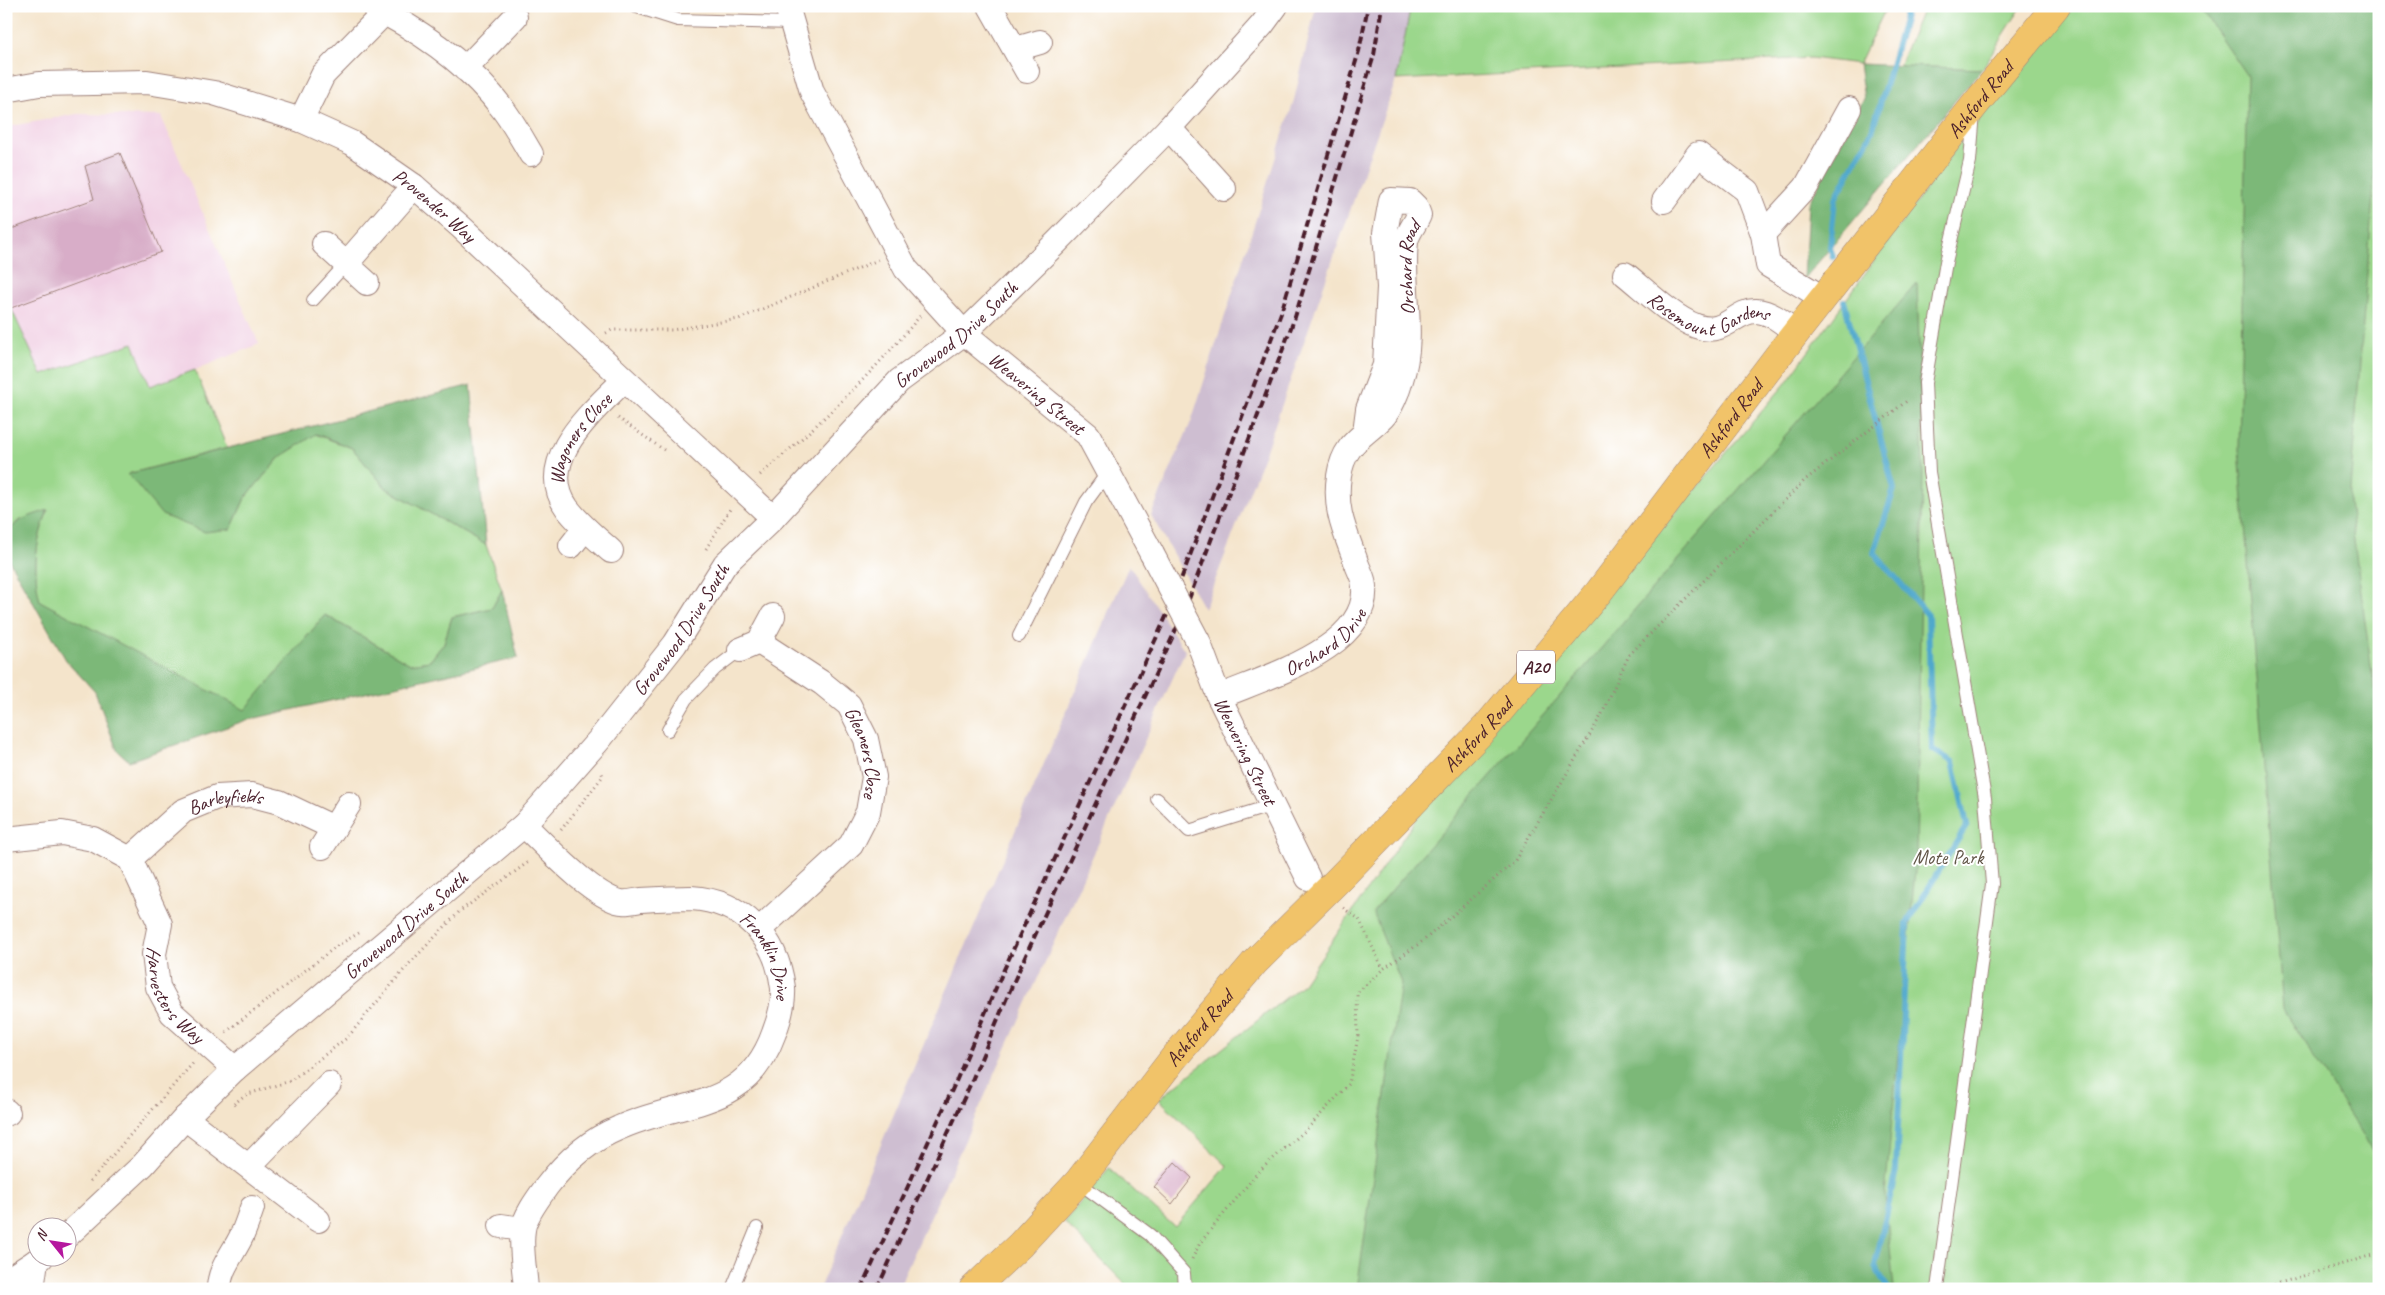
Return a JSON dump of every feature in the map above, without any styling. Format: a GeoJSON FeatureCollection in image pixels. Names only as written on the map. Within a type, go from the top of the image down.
{"type":"FeatureCollection","features":[{"type":"Feature","properties":{"kind":"main road","name":"Ashford Road"},"geometry":{"type":"LineString","coordinates":[[973,1289],[1020,1245],[1078,1182],[1173,1059],[1255,962],[1340,878],[1487,726],[1598,594],[1796,333],[1974,106],[2056,6]]}},
{"type":"Feature","properties":{"kind":"street"},"geometry":{"type":"LineString","coordinates":[[990,6],[1016,49],[1027,72]]}},
{"type":"Feature","properties":{"kind":"street","name":"Grovewood Drive South"},"geometry":{"type":"LineString","coordinates":[[78,1226],[143,1165],[235,1069],[524,825],[593,747],[675,644],[725,564],[773,518],[900,382],[964,333],[1169,128],[1262,25],[1276,6]]}},
{"type":"Feature","properties":{"kind":"street"},"geometry":{"type":"LineString","coordinates":[[301,120],[323,75],[388,10],[418,31],[465,69],[502,108],[532,154]]}},
{"type":"Feature","properties":{"kind":"street","name":"Weavering Street"},"geometry":{"type":"LineString","coordinates":[[789,14],[812,92],[906,269],[964,333],[1088,435],[1198,641],[1219,696],[1308,878]]}},
{"type":"Feature","properties":{"kind":"street"},"geometry":{"type":"LineString","coordinates":[[465,69],[515,17]]}},
{"type":"Feature","properties":{"kind":"street"},"geometry":{"type":"LineString","coordinates":[[1016,49],[1040,42]]}},
{"type":"Feature","properties":{"kind":"street","name":"Provender Way"},"geometry":{"type":"LineString","coordinates":[[6,90],[39,84],[147,82],[214,92],[301,120],[352,143],[414,186],[461,227],[773,518]]}},
{"type":"Feature","properties":{"kind":"street"},"geometry":{"type":"LineString","coordinates":[[1763,234],[1806,187],[1850,109]]}},
{"type":"Feature","properties":{"kind":"street"},"geometry":{"type":"LineString","coordinates":[[1169,128],[1224,188]]}},
{"type":"Feature","properties":{"kind":"street"},"geometry":{"type":"LineString","coordinates":[[1664,201],[1698,154],[1747,192],[1763,234],[1768,265],[1824,298]]}},
{"type":"Feature","properties":{"kind":"street"},"geometry":{"type":"LineString","coordinates":[[346,264],[414,186]]}},
{"type":"Feature","properties":{"kind":"street","name":"Orchard Road"},"geometry":{"type":"LineString","coordinates":[[1390,200],[1410,201],[1416,207],[1419,214],[1406,240],[1409,339],[1401,381],[1384,416],[1365,432],[1368,409],[1385,365],[1389,287],[1385,233],[1390,200]]}},
{"type":"Feature","properties":{"kind":"street"},"geometry":{"type":"LineString","coordinates":[[324,244],[367,283]]}},
{"type":"Feature","properties":{"kind":"street","name":"Rosemount Gardens"},"geometry":{"type":"LineString","coordinates":[[1625,274],[1672,311],[1696,326],[1714,329],[1728,325],[1743,314],[1755,311],[1779,319],[1796,333]]}},
{"type":"Feature","properties":{"kind":"street","name":"Wagoners Close"},"geometry":{"type":"LineString","coordinates":[[611,551],[578,537],[558,486],[557,468],[564,448],[587,418],[624,380]]}},
{"type":"Feature","properties":{"kind":"street","name":"Orchard Drive"},"geometry":{"type":"LineString","coordinates":[[1219,696],[1310,658],[1337,641],[1356,622],[1362,604],[1363,581],[1338,516],[1337,490],[1340,467],[1349,447],[1365,432]]}},
{"type":"Feature","properties":{"kind":"street"},"geometry":{"type":"LineString","coordinates":[[749,646],[773,616]]}},
{"type":"Feature","properties":{"kind":"street","name":"Gleaners Close"},"geometry":{"type":"LineString","coordinates":[[749,646],[822,683],[849,705],[866,739],[874,777],[868,812],[851,845],[760,929]]}},
{"type":"Feature","properties":{"kind":"street","name":"Barleyfields"},"geometry":{"type":"LineString","coordinates":[[130,859],[183,811],[217,796],[252,795],[279,802],[328,837],[349,804]]}},
{"type":"Feature","properties":{"kind":"street","name":"Franklin Drive"},"geometry":{"type":"LineString","coordinates":[[524,825],[597,890],[621,902],[691,898],[713,901],[731,909],[760,929],[777,957],[783,990],[779,1018],[769,1048],[753,1074],[715,1099],[619,1128],[587,1146],[561,1168],[512,1228],[526,1289]]}},
{"type":"Feature","properties":{"kind":"street"},"geometry":{"type":"LineString","coordinates":[[6,839],[62,833],[93,839],[130,859]]}},
{"type":"Feature","properties":{"kind":"street","name":"Harvesters Way"},"geometry":{"type":"LineString","coordinates":[[130,859],[160,924],[154,954],[158,987],[172,1013],[235,1069]]}},
{"type":"Feature","properties":{"kind":"street"},"geometry":{"type":"LineString","coordinates":[[249,1166],[329,1084]]}},
{"type":"Feature","properties":{"kind":"street"},"geometry":{"type":"LineString","coordinates":[[186,1118],[318,1220]]}},
{"type":"Feature","properties":{"kind":"street"},"geometry":{"type":"LineString","coordinates":[[219,1289],[219,1280],[227,1260],[242,1235],[252,1208]]}},
{"type":"Feature","properties":{"kind":"street"},"geometry":{"type":"LineString","coordinates":[[6,1278],[16,1275],[28,1266]]}},
{"type":"Feature","properties":{"kind":"street"},"geometry":{"type":"LineString","coordinates":[[32,1289],[36,1268]]}},
{"type":"Feature","properties":{"kind":"lane"},"geometry":{"type":"LineString","coordinates":[[634,6],[678,20],[789,14]]}},
{"type":"Feature","properties":{"kind":"lane"},"geometry":{"type":"LineString","coordinates":[[1937,1289],[1992,884],[1985,798],[1929,472],[1925,383],[1946,262],[1970,161],[1974,106]]}},
{"type":"Feature","properties":{"kind":"lane"},"geometry":{"type":"LineString","coordinates":[[313,300],[346,264]]}},
{"type":"Feature","properties":{"kind":"lane"},"geometry":{"type":"LineString","coordinates":[[1019,636],[1086,502],[1108,472]]}},
{"type":"Feature","properties":{"kind":"lane"},"geometry":{"type":"LineString","coordinates":[[668,730],[686,699],[716,669],[749,646]]}},
{"type":"Feature","properties":{"kind":"lane"},"geometry":{"type":"LineString","coordinates":[[1157,799],[1189,831],[1273,805]]}},
{"type":"Feature","properties":{"kind":"lane"},"geometry":{"type":"LineString","coordinates":[[1078,1182],[1150,1235],[1184,1273],[1185,1289]]}},
{"type":"Feature","properties":{"kind":"lane"},"geometry":{"type":"LineString","coordinates":[[732,1289],[757,1228]]}},
{"type":"Feature","properties":{"kind":"path"},"geometry":{"type":"LineString","coordinates":[[585,344],[612,330],[672,330],[739,320],[898,254]]}},
{"type":"Feature","properties":{"kind":"path"},"geometry":{"type":"LineString","coordinates":[[742,489],[831,413],[881,363],[934,300]]}},
{"type":"Feature","properties":{"kind":"path"},"geometry":{"type":"LineString","coordinates":[[1184,1273],[1200,1243],[1259,1170],[1306,1130],[1349,1084],[1358,1037],[1357,993],[1384,969],[1423,941],[1514,862],[1601,716],[1628,655],[1805,480],[1888,416]]}},
{"type":"Feature","properties":{"kind":"path"},"geometry":{"type":"LineString","coordinates":[[230,1107],[245,1096],[290,1081],[347,1038],[408,965],[460,911],[522,869],[547,846],[574,816],[603,776],[593,747]]}},
{"type":"Feature","properties":{"kind":"path"},"geometry":{"type":"LineString","coordinates":[[1340,878],[1354,891],[1340,906],[1359,919],[1384,969]]}},
{"type":"Feature","properties":{"kind":"path"},"geometry":{"type":"LineString","coordinates":[[85,1187],[209,1045],[338,945],[362,931]]}},
{"type":"Feature","properties":{"kind":"path"},"geometry":{"type":"LineString","coordinates":[[2260,1289],[2379,1253]]}},
{"type":"Feature","properties":{"kind":"shaded area"},"geometry":{"type":"Polygon","coordinates":[[[1316,6],[1411,6],[1396,80],[1266,450],[1204,609],[1151,515],[1191,422],[1294,100],[1316,6]]]}},
{"type":"Feature","properties":{"kind":"shaded area"},"geometry":{"type":"Polygon","coordinates":[[[77,114],[161,116],[259,344],[195,370],[227,448],[471,385],[486,545],[502,590],[518,658],[247,720],[129,761],[117,750],[95,692],[66,660],[6,555],[6,127],[77,114]]]}},
{"type":"Feature","properties":{"kind":"shaded area"},"geometry":{"type":"Polygon","coordinates":[[[1129,565],[1185,651],[898,1289],[819,1289],[1129,565]]]}},
{"type":"Feature","properties":{"kind":"green space"},"geometry":{"type":"Polygon","coordinates":[[[1411,6],[1887,6],[1859,64],[1811,58],[1396,80],[1411,6]]]}},
{"type":"Feature","properties":{"kind":"green space"},"geometry":{"type":"Polygon","coordinates":[[[1924,6],[2022,6],[1982,69],[1899,66],[1924,6]]]}},
{"type":"Feature","properties":{"kind":"green space","name":"Mote Park"},"geometry":{"type":"Polygon","coordinates":[[[2075,6],[2379,6],[2379,1289],[1130,1289],[1064,1222],[1109,1168],[1175,1227],[1227,1166],[1159,1099],[1302,985],[1425,806],[1785,384],[1960,142],[2075,6]]]}},
{"type":"Feature","properties":{"kind":"green space"},"geometry":{"type":"Polygon","coordinates":[[[2199,6],[2379,6],[2379,120],[2349,503],[2379,725],[2379,1161],[2283,1009],[2239,449],[2247,76],[2199,6]]]}},
{"type":"Feature","properties":{"kind":"green space"},"geometry":{"type":"Polygon","coordinates":[[[1859,64],[1982,69],[1804,279],[1808,204],[1864,99],[1859,64]]]}},
{"type":"Feature","properties":{"kind":"green space"},"geometry":{"type":"Polygon","coordinates":[[[1917,283],[1923,469],[1916,860],[1885,1195],[1894,1289],[1357,1289],[1401,983],[1373,912],[1917,283]]]}},
{"type":"Feature","properties":{"kind":"green space"},"geometry":{"type":"Polygon","coordinates":[[[11,308],[42,375],[133,343],[150,386],[195,370],[227,448],[128,474],[231,529],[245,498],[280,457],[315,434],[352,448],[386,488],[486,545],[502,590],[492,608],[452,617],[444,643],[430,661],[410,664],[325,615],[246,711],[39,601],[36,555],[40,533],[48,511],[18,521],[6,537],[6,310],[11,308]]]}},
{"type":"Feature","properties":{"kind":"green space"},"geometry":{"type":"Polygon","coordinates":[[[471,385],[486,545],[386,488],[352,448],[316,434],[280,457],[245,498],[231,529],[205,532],[162,515],[128,474],[471,385]]]}},
{"type":"Feature","properties":{"kind":"green space"},"geometry":{"type":"Polygon","coordinates":[[[48,510],[36,555],[36,578],[40,601],[245,710],[325,615],[410,664],[430,661],[444,643],[452,617],[492,608],[502,590],[518,658],[247,720],[129,761],[117,750],[95,692],[66,660],[6,555],[8,535],[12,528],[29,516],[48,510]]]}},
{"type":"Feature","properties":{"kind":"building"},"geometry":{"type":"Polygon","coordinates":[[[120,153],[161,252],[11,308],[6,298],[6,231],[94,199],[85,166],[120,153]]]}},
{"type":"Feature","properties":{"kind":"building"},"geometry":{"type":"Polygon","coordinates":[[[1175,1162],[1192,1178],[1172,1204],[1154,1187],[1175,1162]]]}},
{"type":"Feature","properties":{"kind":"waterway"},"geometry":{"type":"LineString","coordinates":[[1833,257],[1830,247],[1835,199],[1872,132],[1908,6]]}},
{"type":"Feature","properties":{"kind":"waterway"},"geometry":{"type":"LineString","coordinates":[[1844,301],[1894,489],[1874,553],[1928,615],[1932,749],[1953,762],[1967,825],[1907,923],[1896,1170],[1875,1266],[1888,1289]]}},
{"type":"Feature","properties":{"kind":"railway"},"geometry":{"type":"LineString","coordinates":[[861,1289],[957,1079],[1001,976],[1171,606],[1281,313],[1359,51],[1368,6]]}},
{"type":"Feature","properties":{"kind":"railway"},"geometry":{"type":"LineString","coordinates":[[877,1289],[970,1085],[1014,981],[1184,612],[1295,317],[1374,55],[1382,6]]}}]}
